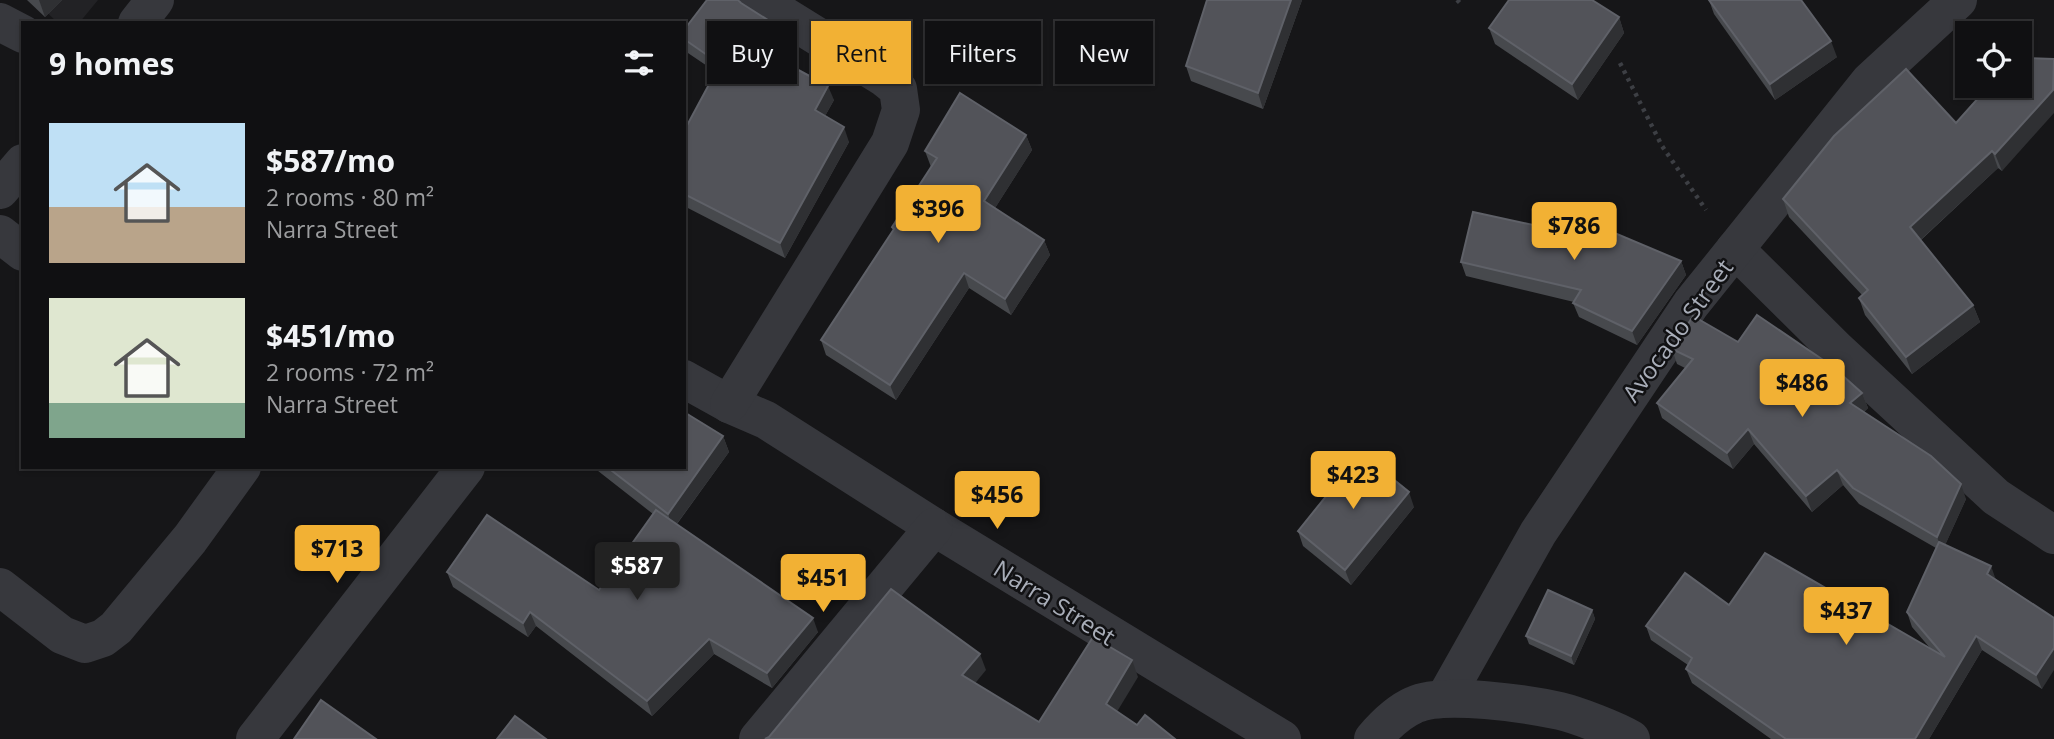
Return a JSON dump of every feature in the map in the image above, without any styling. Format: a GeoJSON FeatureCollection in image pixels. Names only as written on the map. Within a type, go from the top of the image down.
{"type":"FeatureCollection","features":[{"type":"Feature","properties":{"kind":"street"},"geometry":{"type":"LineString","coordinates":[[139,21],[155,0]]}},
{"type":"Feature","properties":{"kind":"street"},"geometry":{"type":"LineString","coordinates":[[729,404],[890,144],[901,110],[898,89],[883,77],[759,0]]}},
{"type":"Feature","properties":{"kind":"street","name":"Avocado Street"},"geometry":{"type":"LineString","coordinates":[[1446,698],[1538,533],[1691,304],[1870,81],[1958,0]]}},
{"type":"Feature","properties":{"kind":"street"},"geometry":{"type":"LineString","coordinates":[[0,22],[21,33]]}},
{"type":"Feature","properties":{"kind":"street"},"geometry":{"type":"LineString","coordinates":[[0,190],[21,165]]}},
{"type":"Feature","properties":{"kind":"street"},"geometry":{"type":"LineString","coordinates":[[0,234],[21,250]]}},
{"type":"Feature","properties":{"kind":"street"},"geometry":{"type":"LineString","coordinates":[[1735,249],[1838,351],[1996,497],[2054,536]]}},
{"type":"Feature","properties":{"kind":"street","name":"Narra Street"},"geometry":{"type":"LineString","coordinates":[[686,380],[729,404],[766,420],[934,527],[1282,739]]}},
{"type":"Feature","properties":{"kind":"street"},"geometry":{"type":"LineString","coordinates":[[0,587],[62,635],[85,644],[103,638],[116,628],[190,539],[242,469]]}},
{"type":"Feature","properties":{"kind":"street"},"geometry":{"type":"LineString","coordinates":[[255,739],[464,469]]}},
{"type":"Feature","properties":{"kind":"street"},"geometry":{"type":"LineString","coordinates":[[758,739],[934,527]]}},
{"type":"Feature","properties":{"kind":"street"},"geometry":{"type":"LineString","coordinates":[[1373,739],[1386,724],[1415,704],[1446,698],[1562,711],[1631,739]]}},
{"type":"Feature","properties":{"kind":"path"},"geometry":{"type":"LineString","coordinates":[[1457,0],[1463,6]]}},
{"type":"Feature","properties":{"kind":"path"},"geometry":{"type":"LineString","coordinates":[[1620,63],[1662,146],[1735,249]]}},
{"type":"Feature","properties":{"kind":"shaded area"},"geometry":{"type":"Polygon","coordinates":[[[34,0],[98,0],[81,21],[56,21],[34,0]]]}},
{"type":"Feature","properties":{"kind":"building"},"geometry":{"type":"Polygon","coordinates":[[[707,0],[738,0],[769,21],[707,21],[707,55],[686,40],[686,27],[707,0]]]}},
{"type":"Feature","properties":{"kind":"building"},"geometry":{"type":"Polygon","coordinates":[[[1207,0],[1291,0],[1258,93],[1186,66],[1207,0]]]}},
{"type":"Feature","properties":{"kind":"building"},"geometry":{"type":"Polygon","coordinates":[[[1509,0],[1592,0],[1619,17],[1572,84],[1489,28],[1509,0]]]}},
{"type":"Feature","properties":{"kind":"building"},"geometry":{"type":"Polygon","coordinates":[[[1709,0],[1801,0],[1831,41],[1770,84],[1709,0]]]}},
{"type":"Feature","properties":{"kind":"building"},"geometry":{"type":"Polygon","coordinates":[[[2032,58],[2054,59],[2053,90],[1995,154],[1992,151],[1910,227],[1973,305],[1906,357],[1859,298],[1868,290],[1783,199],[1834,136],[1906,69],[1956,123],[1978,98],[2032,98],[2032,58]]]}},
{"type":"Feature","properties":{"kind":"building"},"geometry":{"type":"Polygon","coordinates":[[[797,69],[811,77],[811,84],[828,86],[815,110],[844,127],[780,243],[686,195],[686,127],[709,84],[797,84],[797,69]]]}},
{"type":"Feature","properties":{"kind":"building"},"geometry":{"type":"Polygon","coordinates":[[[960,93],[1026,135],[984,201],[1044,240],[1005,299],[964,273],[890,385],[821,340],[937,158],[925,151],[960,93]]]}},
{"type":"Feature","properties":{"kind":"building"},"geometry":{"type":"Polygon","coordinates":[[[1560,210],[1681,261],[1632,331],[1573,303],[1581,290],[1461,262],[1473,212],[1547,228],[1560,210]]]}},
{"type":"Feature","properties":{"kind":"building"},"geometry":{"type":"Polygon","coordinates":[[[1757,315],[1832,366],[1862,393],[1850,403],[1931,456],[1961,484],[1937,537],[1853,488],[1837,470],[1806,496],[1748,429],[1727,453],[1657,403],[1693,359],[1672,349],[1693,316],[1738,342],[1757,315]]]}},
{"type":"Feature","properties":{"kind":"building"},"geometry":{"type":"Polygon","coordinates":[[[686,413],[723,436],[668,514],[610,469],[686,469],[686,413]]]}},
{"type":"Feature","properties":{"kind":"building"},"geometry":{"type":"Polygon","coordinates":[[[1361,453],[1409,492],[1345,570],[1298,531],[1361,453]]]}},
{"type":"Feature","properties":{"kind":"building"},"geometry":{"type":"Polygon","coordinates":[[[656,510],[813,618],[767,673],[709,639],[647,701],[530,612],[523,623],[447,572],[487,515],[599,590],[656,510]]]}},
{"type":"Feature","properties":{"kind":"building"},"geometry":{"type":"Polygon","coordinates":[[[1939,542],[1991,566],[1987,574],[2054,618],[2054,648],[2036,675],[1976,636],[1915,739],[1786,739],[1686,669],[1692,658],[1646,626],[1685,573],[1729,605],[1765,553],[1945,657],[1907,612],[1939,542]]]}},
{"type":"Feature","properties":{"kind":"building"},"geometry":{"type":"Polygon","coordinates":[[[891,589],[980,654],[962,675],[1039,722],[1093,637],[1132,660],[1106,704],[1137,725],[1145,715],[1175,739],[765,739],[891,589]]]}},
{"type":"Feature","properties":{"kind":"building"},"geometry":{"type":"Polygon","coordinates":[[[1548,590],[1592,610],[1571,656],[1526,636],[1548,590]]]}},
{"type":"Feature","properties":{"kind":"building"},"geometry":{"type":"Polygon","coordinates":[[[321,700],[376,739],[294,739],[321,700]]]}},
{"type":"Feature","properties":{"kind":"building"},"geometry":{"type":"Polygon","coordinates":[[[515,716],[546,739],[497,739],[515,716]]]}}]}
